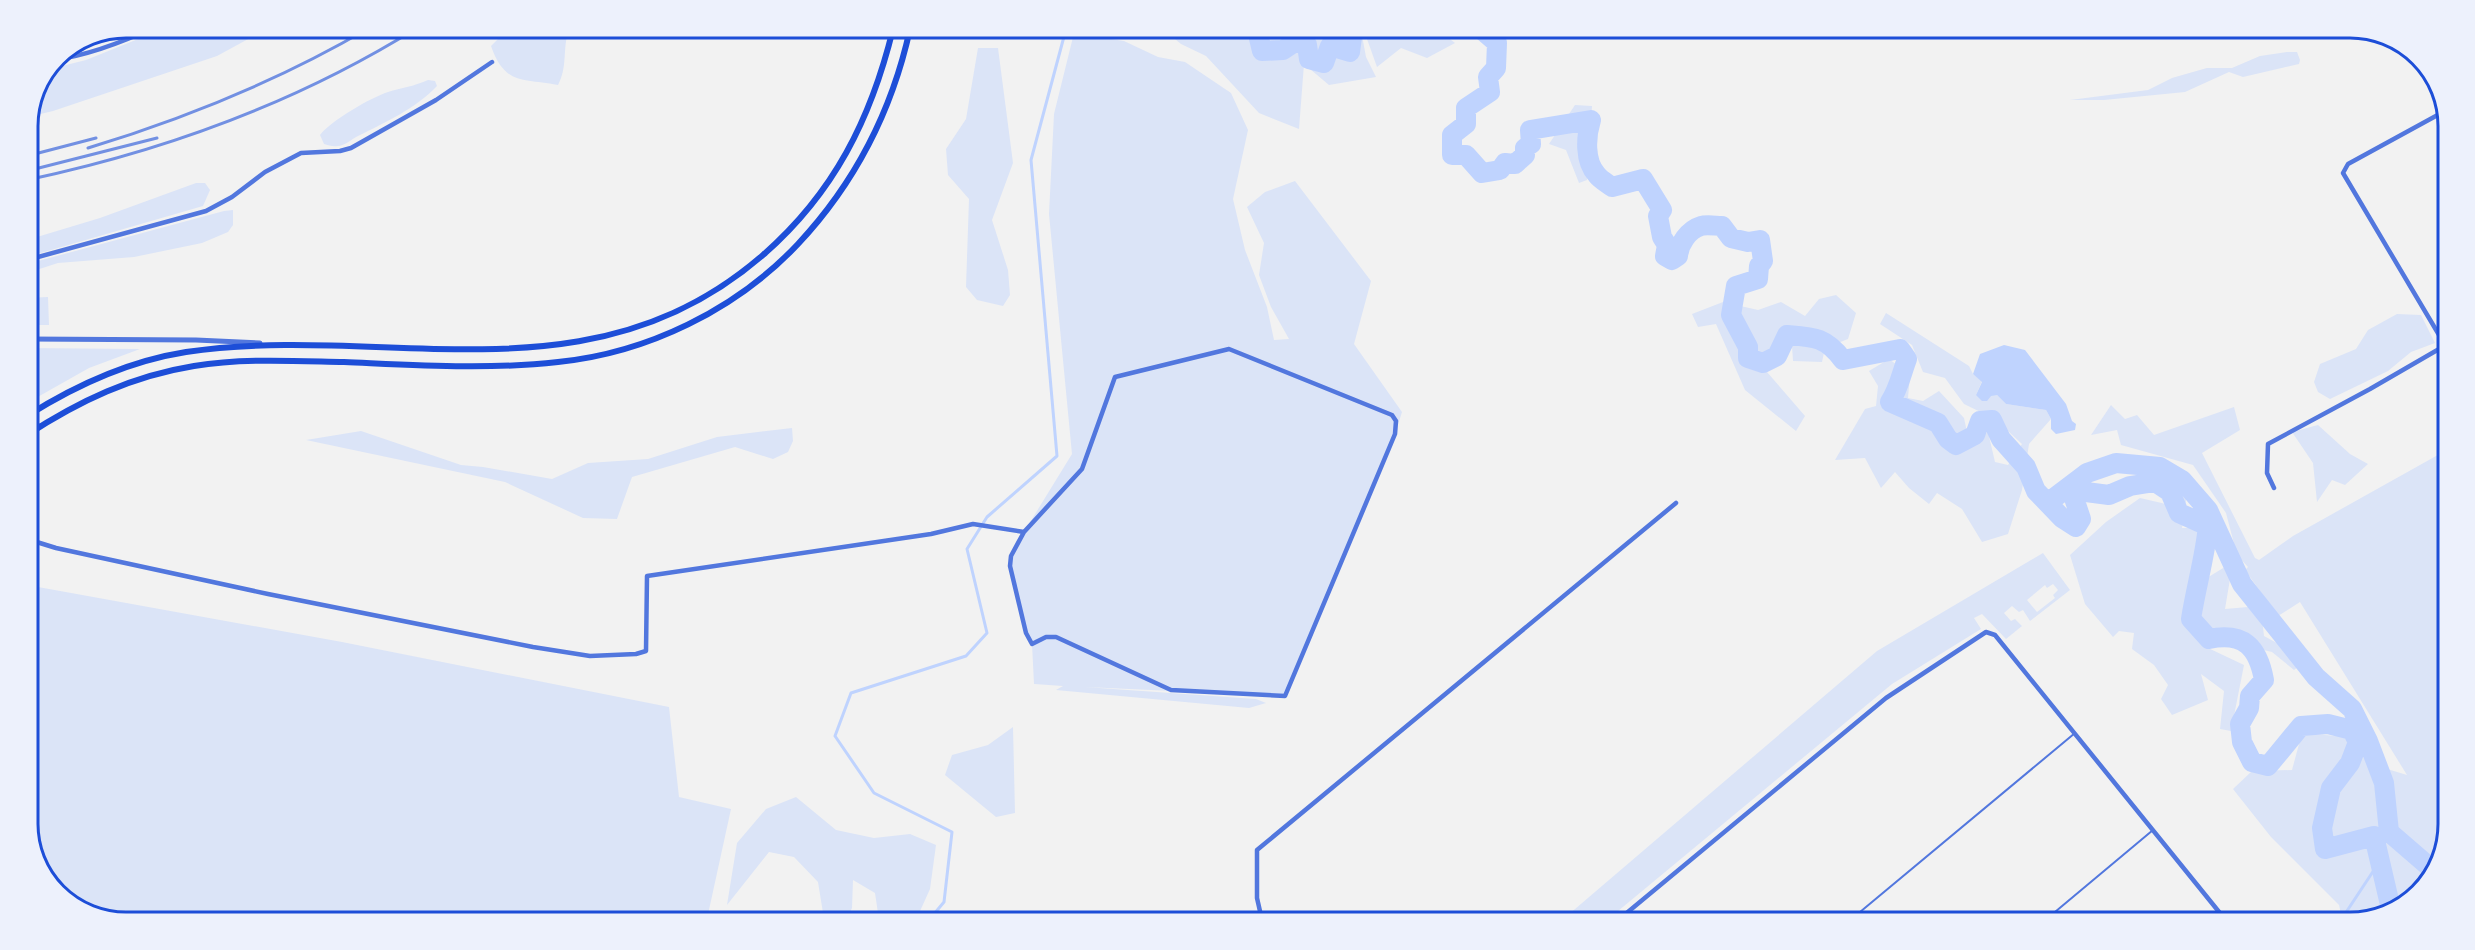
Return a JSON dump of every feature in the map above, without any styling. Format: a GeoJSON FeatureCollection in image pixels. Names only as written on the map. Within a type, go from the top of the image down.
{"type":"FeatureCollection","features":[{"type":"Feature","properties":{"kind":"main road"},"geometry":{"type":"LineString","coordinates":[[38,410],[91,381],[149,360],[207,349],[283,345],[461,350],[540,348],[597,339],[673,313],[709,293],[755,262],[800,220],[822,193],[860,129],[881,75],[891,38]]}},
{"type":"Feature","properties":{"kind":"main road"},"geometry":{"type":"LineString","coordinates":[[38,428],[78,403],[104,392],[147,377],[196,366],[270,361],[496,365],[559,362],[601,355],[635,345],[689,323],[726,303],[771,270],[801,241],[837,200],[864,156],[887,104],[907,38]]}},
{"type":"Feature","properties":{"kind":"street"},"geometry":{"type":"LineString","coordinates":[[71,56],[92,52],[131,38]]}},
{"type":"Feature","properties":{"kind":"street"},"geometry":{"type":"LineString","coordinates":[[38,257],[206,211],[232,197],[265,172],[301,153],[340,152],[351,148],[436,100],[492,62]]}},
{"type":"Feature","properties":{"kind":"street"},"geometry":{"type":"LineString","coordinates":[[2437,116],[2348,164],[2343,172],[2437,330]]}},
{"type":"Feature","properties":{"kind":"street"},"geometry":{"type":"LineString","coordinates":[[38,339],[196,340],[283,345]]}},
{"type":"Feature","properties":{"kind":"street"},"geometry":{"type":"LineString","coordinates":[[1229,349],[1392,415],[1396,421],[1395,434],[1285,696],[1171,690],[1056,637],[1046,638],[1032,644],[1026,633],[1010,566],[1011,556],[1024,532],[1082,469],[1114,376],[1229,349]]}},
{"type":"Feature","properties":{"kind":"street"},"geometry":{"type":"LineString","coordinates":[[2274,488],[2267,473],[2268,444],[2437,350]]}},
{"type":"Feature","properties":{"kind":"street"},"geometry":{"type":"LineString","coordinates":[[1260,912],[1257,898],[1257,850],[1676,503]]}},
{"type":"Feature","properties":{"kind":"street"},"geometry":{"type":"LineString","coordinates":[[38,542],[268,594],[533,647],[590,656],[636,654],[646,651],[647,576],[931,534],[964,524],[1024,532]]}},
{"type":"Feature","properties":{"kind":"street"},"geometry":{"type":"LineString","coordinates":[[1628,912],[1886,698],[1986,632],[1995,635],[2219,912]]}},
{"type":"Feature","properties":{"kind":"lane"},"geometry":{"type":"LineString","coordinates":[[1860,912],[2075,733]]}},
{"type":"Feature","properties":{"kind":"lane"},"geometry":{"type":"LineString","coordinates":[[2055,912],[2153,830]]}},
{"type":"Feature","properties":{"kind":"shaded area"},"geometry":{"type":"Polygon","coordinates":[[[141,38],[250,38],[217,56],[39,114],[44,92],[60,66],[86,60],[141,38]]]}},
{"type":"Feature","properties":{"kind":"shaded area"},"geometry":{"type":"Polygon","coordinates":[[[499,38],[567,38],[563,71],[558,85],[525,80],[509,74],[496,59],[491,46],[499,38]]]}},
{"type":"Feature","properties":{"kind":"shaded area"},"geometry":{"type":"Polygon","coordinates":[[[1073,38],[1105,38],[1124,41],[1158,57],[1185,62],[1231,93],[1248,130],[1233,199],[1245,250],[1267,307],[1274,340],[1289,339],[1271,307],[1259,275],[1264,243],[1247,207],[1265,192],[1295,181],[1371,281],[1354,344],[1402,412],[1395,434],[1285,696],[1085,687],[1256,699],[1266,703],[1249,708],[1056,690],[1063,686],[1034,684],[1032,644],[1026,633],[1010,566],[1011,556],[1072,454],[1049,214],[1054,114],[1073,38]]]}},
{"type":"Feature","properties":{"kind":"shaded area"},"geometry":{"type":"Polygon","coordinates":[[[1174,38],[1362,38],[1366,57],[1376,77],[1329,85],[1304,64],[1299,129],[1259,113],[1206,56],[1174,38]]]}},
{"type":"Feature","properties":{"kind":"shaded area"},"geometry":{"type":"Polygon","coordinates":[[[1448,38],[1455,43],[1427,58],[1401,48],[1377,67],[1367,39],[1448,38]]]}},
{"type":"Feature","properties":{"kind":"shaded area"},"geometry":{"type":"Polygon","coordinates":[[[978,48],[998,48],[1013,163],[992,220],[1008,270],[1010,295],[1003,306],[977,300],[966,287],[969,199],[948,175],[946,149],[966,119],[978,48]]]}},
{"type":"Feature","properties":{"kind":"shaded area"},"geometry":{"type":"Polygon","coordinates":[[[2297,52],[2299,64],[2243,77],[2229,72],[2185,92],[2104,100],[2070,100],[2148,90],[2172,78],[2207,68],[2232,68],[2260,56],[2297,52]]]}},
{"type":"Feature","properties":{"kind":"shaded area"},"geometry":{"type":"Polygon","coordinates":[[[428,80],[435,81],[437,86],[419,102],[400,114],[343,145],[324,144],[320,135],[352,110],[380,95],[428,80]]]}},
{"type":"Feature","properties":{"kind":"shaded area"},"geometry":{"type":"Polygon","coordinates":[[[1575,105],[1592,106],[1587,180],[1579,183],[1566,150],[1549,144],[1575,105]]]}},
{"type":"Feature","properties":{"kind":"shaded area"},"geometry":{"type":"Polygon","coordinates":[[[196,183],[205,183],[210,190],[203,206],[38,254],[38,237],[100,218],[196,183]]]}},
{"type":"Feature","properties":{"kind":"shaded area"},"geometry":{"type":"Polygon","coordinates":[[[233,210],[233,225],[228,232],[202,243],[134,257],[58,263],[38,269],[38,261],[233,210]]]}},
{"type":"Feature","properties":{"kind":"shaded area"},"geometry":{"type":"Polygon","coordinates":[[[1836,295],[1856,313],[1848,339],[1825,348],[1822,362],[1793,361],[1792,346],[1767,372],[1805,416],[1796,431],[1745,390],[1716,324],[1698,327],[1692,314],[1723,302],[1758,310],[1781,302],[1805,316],[1819,299],[1836,295]]]}},
{"type":"Feature","properties":{"kind":"shaded area"},"geometry":{"type":"Polygon","coordinates":[[[38,297],[48,297],[49,325],[38,325],[38,297]]]}},
{"type":"Feature","properties":{"kind":"shaded area"},"geometry":{"type":"Polygon","coordinates":[[[1886,313],[1969,366],[1973,374],[1982,381],[1976,395],[1997,395],[2006,404],[2046,410],[2051,419],[2029,444],[2022,490],[2008,534],[1982,542],[1962,509],[1937,493],[1929,504],[1909,488],[1895,472],[1881,488],[1865,458],[1835,460],[1865,409],[1876,406],[1878,386],[1869,371],[1889,359],[1910,375],[1908,398],[1923,401],[1939,391],[1964,418],[1970,446],[1988,432],[1995,462],[2008,465],[2022,444],[1995,419],[1964,404],[1945,378],[1923,372],[1912,345],[1880,324],[1886,313]]]}},
{"type":"Feature","properties":{"kind":"shaded area"},"geometry":{"type":"Polygon","coordinates":[[[2397,314],[2421,315],[2435,343],[2411,352],[2388,371],[2330,399],[2318,392],[2314,382],[2320,364],[2356,349],[2368,330],[2397,314]]]}},
{"type":"Feature","properties":{"kind":"shaded area"},"geometry":{"type":"Polygon","coordinates":[[[38,348],[140,349],[89,368],[38,397],[38,348]]]}},
{"type":"Feature","properties":{"kind":"shaded area"},"geometry":{"type":"Polygon","coordinates":[[[2111,405],[2125,419],[2137,415],[2154,435],[2234,407],[2240,430],[2202,453],[2255,558],[2259,560],[2293,536],[2437,455],[2438,825],[2433,853],[2423,874],[2416,883],[2394,901],[2361,912],[2341,912],[2339,905],[2271,837],[2233,789],[2252,771],[2292,770],[2302,733],[2348,737],[2384,768],[2407,775],[2300,602],[2278,616],[2245,570],[2248,567],[2237,555],[2226,513],[2193,465],[2121,445],[2117,430],[2091,435],[2111,405]]]}},
{"type":"Feature","properties":{"kind":"shaded area"},"geometry":{"type":"Polygon","coordinates":[[[2318,425],[2350,454],[2368,464],[2345,485],[2332,480],[2317,502],[2313,463],[2292,432],[2318,425]]]}},
{"type":"Feature","properties":{"kind":"shaded area"},"geometry":{"type":"Polygon","coordinates":[[[792,428],[793,441],[788,452],[773,459],[735,447],[632,477],[617,519],[583,518],[505,482],[306,440],[361,431],[461,465],[552,479],[588,463],[648,459],[717,437],[792,428]]]}},
{"type":"Feature","properties":{"kind":"shaded area"},"geometry":{"type":"Polygon","coordinates":[[[2162,475],[2187,494],[2182,528],[2201,528],[2184,620],[2206,647],[2244,665],[2231,731],[2220,729],[2224,691],[2201,674],[2208,700],[2172,715],[2161,699],[2168,685],[2154,665],[2132,649],[2134,633],[2119,631],[2113,637],[2085,604],[2070,555],[2106,522],[2140,498],[2166,504],[2162,475]]]}},
{"type":"Feature","properties":{"kind":"shaded area"},"geometry":{"type":"Polygon","coordinates":[[[2043,553],[2070,590],[2030,621],[2023,610],[2019,612],[2012,606],[2004,613],[2011,621],[2015,619],[2022,626],[2006,639],[1982,614],[1974,618],[1981,629],[1892,684],[1617,912],[1572,912],[1877,651],[2043,553]],[[2053,584],[2047,588],[2045,585],[2027,600],[2037,612],[2055,598],[2053,595],[2058,590],[2053,584]]]}},
{"type":"Feature","properties":{"kind":"shaded area"},"geometry":{"type":"Polygon","coordinates":[[[2228,565],[2231,573],[2225,609],[2248,607],[2262,619],[2264,636],[2286,648],[2302,664],[2294,670],[2272,652],[2242,645],[2233,631],[2203,630],[2196,618],[2202,581],[2228,565]]]}},
{"type":"Feature","properties":{"kind":"shaded area"},"geometry":{"type":"Polygon","coordinates":[[[38,587],[342,642],[669,707],[679,797],[731,809],[709,912],[114,912],[97,908],[63,887],[49,869],[39,842],[38,587]]]}},
{"type":"Feature","properties":{"kind":"shaded area"},"geometry":{"type":"Polygon","coordinates":[[[1013,727],[1015,813],[996,817],[945,775],[952,755],[988,745],[1013,727]]]}},
{"type":"Feature","properties":{"kind":"shaded area"},"geometry":{"type":"Polygon","coordinates":[[[796,797],[836,830],[874,838],[910,834],[936,845],[930,889],[920,912],[878,912],[875,893],[853,880],[850,912],[823,912],[818,882],[794,857],[769,852],[727,905],[737,843],[766,809],[796,797]]]}},
{"type":"Feature","properties":{"kind":"water"},"geometry":{"type":"Polygon","coordinates":[[[2004,345],[2025,350],[2066,404],[2072,421],[2076,424],[2075,430],[2056,434],[2051,429],[2051,419],[2046,410],[2006,404],[1997,395],[1991,396],[1987,401],[1982,401],[1976,395],[1982,382],[1973,374],[1980,354],[2004,345]]]}},
{"type":"Feature","properties":{"kind":"waterway"},"geometry":{"type":"LineString","coordinates":[[936,912],[944,902],[952,832],[874,793],[835,736],[851,693],[966,656],[987,633],[967,549],[987,517],[1057,456],[1031,160],[1064,38]]}},
{"type":"Feature","properties":{"kind":"waterway"},"geometry":{"type":"LineString","coordinates":[[1259,38],[1262,51],[1283,50],[1295,42],[1307,45],[1309,59],[1324,63],[1330,46],[1350,52],[1352,38]]}},
{"type":"Feature","properties":{"kind":"waterway"},"geometry":{"type":"LineString","coordinates":[[1491,38],[1497,43],[1496,68],[1488,77],[1490,92],[1466,108],[1466,124],[1452,135],[1452,155],[1466,155],[1482,173],[1500,170],[1505,163],[1515,164],[1525,155],[1525,148],[1531,144],[1530,130],[1591,120],[1587,148],[1593,169],[1612,187],[1643,179],[1662,210],[1658,216],[1662,237],[1667,245],[1665,256],[1672,260],[1678,256],[1685,238],[1703,225],[1722,226],[1731,238],[1748,242],[1760,240],[1763,261],[1759,266],[1758,279],[1736,286],[1731,315],[1748,347],[1748,358],[1763,363],[1777,356],[1787,335],[1819,340],[1831,347],[1843,360],[1900,349],[1907,359],[1890,402],[1938,423],[1948,439],[1956,445],[1975,435],[1980,421],[1992,420],[2001,439],[2026,467],[2036,491],[2062,518],[2076,527],[2081,519],[2073,495],[2086,492],[2109,495],[2130,486],[2155,482],[2170,492],[2179,513],[2208,526],[2191,619],[2209,639],[2232,638],[2247,644],[2258,659],[2264,680],[2250,696],[2249,708],[2240,724],[2242,742],[2252,762],[2268,766],[2301,726],[2328,724],[2352,730],[2358,742],[2350,763],[2331,788],[2322,828],[2325,849],[2374,836],[2390,903]]}},
{"type":"Feature","properties":{"kind":"waterway"},"geometry":{"type":"LineString","coordinates":[[2054,498],[2087,473],[2116,463],[2160,467],[2182,480],[2208,510],[2242,584],[2316,677],[2352,709],[2368,741],[2384,783],[2389,832],[2427,865]]}},
{"type":"Feature","properties":{"kind":"waterway"},"geometry":{"type":"LineString","coordinates":[[2346,912],[2374,870],[2379,858]]}},
{"type":"Feature","properties":{"kind":"railway"},"geometry":{"type":"LineString","coordinates":[[88,148],[197,111],[267,81],[351,38]]}},
{"type":"Feature","properties":{"kind":"railway"},"geometry":{"type":"LineString","coordinates":[[38,177],[129,154],[229,121],[325,79],[400,38]]}},
{"type":"Feature","properties":{"kind":"railway"},"geometry":{"type":"LineString","coordinates":[[38,153],[96,138]]}},
{"type":"Feature","properties":{"kind":"railway"},"geometry":{"type":"LineString","coordinates":[[38,168],[157,138]]}}]}
